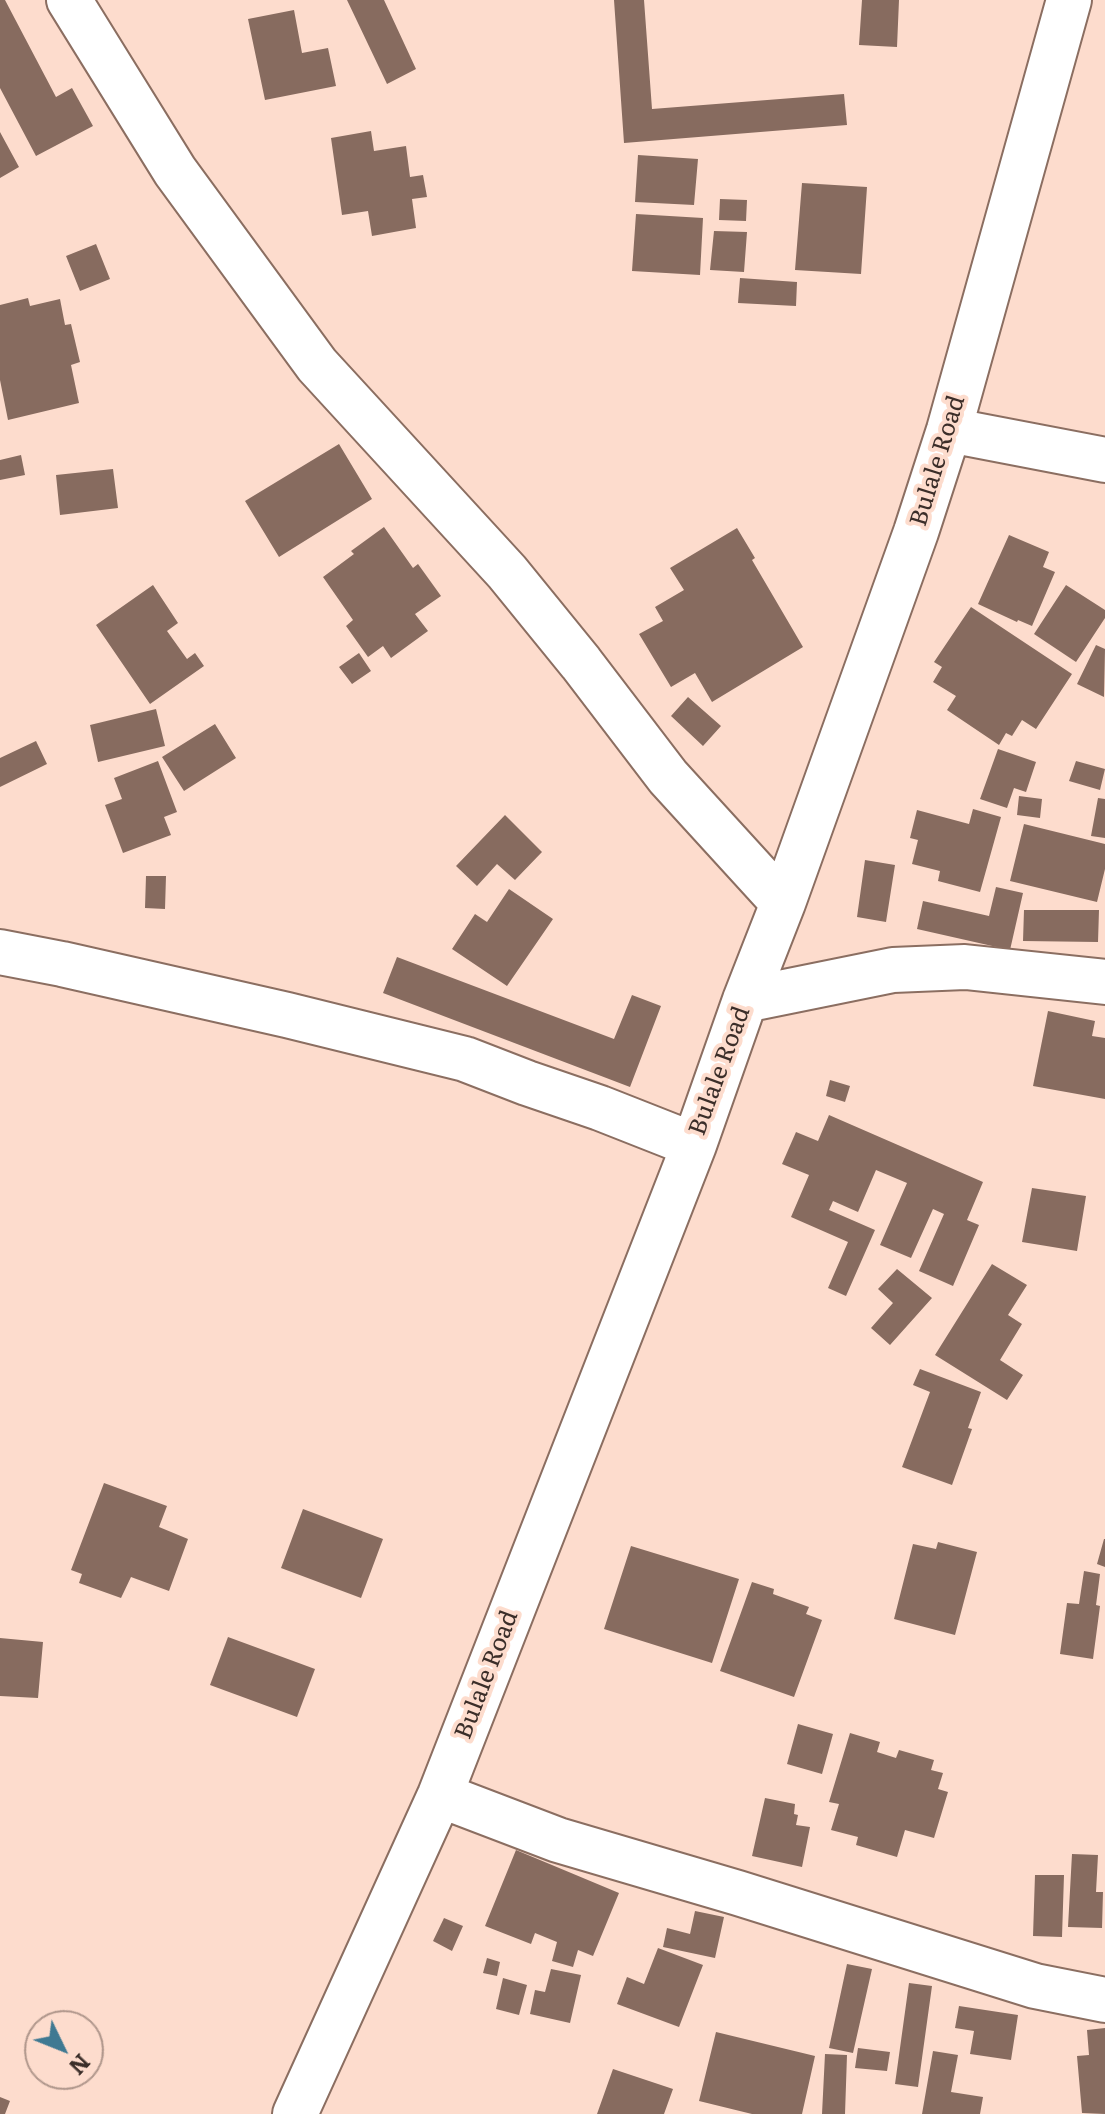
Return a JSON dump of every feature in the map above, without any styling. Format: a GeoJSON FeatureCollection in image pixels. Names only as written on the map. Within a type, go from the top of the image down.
{"type":"FeatureCollection","features":[{"type":"Feature","properties":{"kind":"street"},"geometry":{"type":"LineString","coordinates":[[69,0],[175,171],[317,365],[507,572],[668,777],[783,903]]}},
{"type":"Feature","properties":{"kind":"street","name":"Bulale Road"},"geometry":{"type":"LineString","coordinates":[[295,2114],[440,1795],[694,1145],[783,903],[916,532],[949,430],[1069,0]]}},
{"type":"Feature","properties":{"kind":"street"},"geometry":{"type":"LineString","coordinates":[[949,430],[1105,460]]}},
{"type":"Feature","properties":{"kind":"street"},"geometry":{"type":"LineString","coordinates":[[0,952],[287,1015],[465,1059],[694,1145]]}},
{"type":"Feature","properties":{"kind":"street"},"geometry":{"type":"LineString","coordinates":[[745,1000],[893,970],[965,967],[1105,982]]}},
{"type":"Feature","properties":{"kind":"street"},"geometry":{"type":"LineString","coordinates":[[440,1795],[558,1840],[1035,1986],[1105,2000]]}},
{"type":"Feature","properties":{"kind":"building"},"geometry":{"type":"Polygon","coordinates":[[[0,0],[5,0],[56,97],[72,88],[93,126],[36,156],[0,88],[0,0]]]}},
{"type":"Feature","properties":{"kind":"building"},"geometry":{"type":"Polygon","coordinates":[[[347,0],[384,0],[416,69],[387,84],[347,0]]]}},
{"type":"Feature","properties":{"kind":"building"},"geometry":{"type":"Polygon","coordinates":[[[614,0],[644,0],[652,109],[844,94],[847,125],[624,143],[614,0]]]}},
{"type":"Feature","properties":{"kind":"building"},"geometry":{"type":"Polygon","coordinates":[[[862,0],[899,0],[897,47],[859,45],[862,0]]]}},
{"type":"Feature","properties":{"kind":"building"},"geometry":{"type":"Polygon","coordinates":[[[294,10],[302,53],[328,48],[336,86],[265,100],[248,19],[294,10]]]}},
{"type":"Feature","properties":{"kind":"building"},"geometry":{"type":"Polygon","coordinates":[[[371,131],[374,151],[406,146],[410,177],[423,175],[427,197],[412,199],[416,228],[372,236],[368,211],[342,215],[331,138],[371,131]]]}},
{"type":"Feature","properties":{"kind":"building"},"geometry":{"type":"Polygon","coordinates":[[[0,132],[19,167],[0,178],[0,132]]]}},
{"type":"Feature","properties":{"kind":"building"},"geometry":{"type":"Polygon","coordinates":[[[638,155],[698,159],[694,205],[635,202],[638,155]]]}},
{"type":"Feature","properties":{"kind":"building"},"geometry":{"type":"Polygon","coordinates":[[[802,183],[867,187],[861,274],[795,270],[802,183]]]}},
{"type":"Feature","properties":{"kind":"building"},"geometry":{"type":"Polygon","coordinates":[[[720,199],[747,200],[746,221],[719,220],[720,199]]]}},
{"type":"Feature","properties":{"kind":"building"},"geometry":{"type":"Polygon","coordinates":[[[636,214],[703,218],[700,275],[632,271],[636,214]]]}},
{"type":"Feature","properties":{"kind":"building"},"geometry":{"type":"Polygon","coordinates":[[[714,231],[747,232],[744,272],[710,270],[714,231]]]}},
{"type":"Feature","properties":{"kind":"building"},"geometry":{"type":"Polygon","coordinates":[[[96,244],[110,279],[80,291],[66,256],[96,244]]]}},
{"type":"Feature","properties":{"kind":"building"},"geometry":{"type":"Polygon","coordinates":[[[740,278],[797,282],[796,306],[738,303],[740,278]]]}},
{"type":"Feature","properties":{"kind":"building"},"geometry":{"type":"Polygon","coordinates":[[[28,298],[30,306],[60,299],[65,325],[71,324],[80,362],[71,365],[79,403],[8,420],[0,380],[0,305],[28,298]]]}},
{"type":"Feature","properties":{"kind":"building"},"geometry":{"type":"Polygon","coordinates":[[[339,444],[372,499],[279,557],[245,501],[339,444]]]}},
{"type":"Feature","properties":{"kind":"building"},"geometry":{"type":"Polygon","coordinates":[[[21,455],[25,475],[0,480],[0,460],[21,455]]]}},
{"type":"Feature","properties":{"kind":"building"},"geometry":{"type":"Polygon","coordinates":[[[113,469],[118,508],[60,515],[56,475],[113,469]]]}},
{"type":"Feature","properties":{"kind":"building"},"geometry":{"type":"Polygon","coordinates":[[[384,527],[413,568],[418,564],[441,596],[415,614],[428,631],[391,658],[383,646],[368,657],[346,626],[353,620],[323,577],[384,527]]]}},
{"type":"Feature","properties":{"kind":"building"},"geometry":{"type":"Polygon","coordinates":[[[737,528],[755,558],[752,560],[803,647],[712,702],[695,673],[671,687],[639,634],[663,621],[655,607],[684,590],[670,568],[737,528]]]}},
{"type":"Feature","properties":{"kind":"building"},"geometry":{"type":"Polygon","coordinates":[[[1009,535],[1049,552],[1043,567],[1055,572],[1032,626],[978,604],[1009,535]]]}},
{"type":"Feature","properties":{"kind":"building"},"geometry":{"type":"Polygon","coordinates":[[[153,585],[178,623],[167,631],[187,659],[195,653],[204,666],[150,704],[96,625],[153,585]]]}},
{"type":"Feature","properties":{"kind":"building"},"geometry":{"type":"Polygon","coordinates":[[[1066,585],[1105,610],[1105,618],[1076,662],[1034,634],[1066,585]]]}},
{"type":"Feature","properties":{"kind":"building"},"geometry":{"type":"Polygon","coordinates":[[[971,607],[1072,674],[1036,729],[1022,720],[1012,736],[1006,733],[999,745],[947,710],[956,696],[933,682],[942,667],[934,662],[971,607]]]}},
{"type":"Feature","properties":{"kind":"building"},"geometry":{"type":"Polygon","coordinates":[[[1096,645],[1105,649],[1104,697],[1077,684],[1096,645]]]}},
{"type":"Feature","properties":{"kind":"building"},"geometry":{"type":"Polygon","coordinates":[[[359,653],[371,671],[352,684],[339,667],[359,653]]]}},
{"type":"Feature","properties":{"kind":"building"},"geometry":{"type":"Polygon","coordinates":[[[688,697],[721,726],[703,746],[671,716],[688,697]]]}},
{"type":"Feature","properties":{"kind":"building"},"geometry":{"type":"Polygon","coordinates":[[[156,709],[165,746],[98,762],[90,725],[156,709]]]}},
{"type":"Feature","properties":{"kind":"building"},"geometry":{"type":"Polygon","coordinates":[[[215,724],[236,758],[184,791],[162,757],[215,724]]]}},
{"type":"Feature","properties":{"kind":"building"},"geometry":{"type":"Polygon","coordinates":[[[36,741],[47,764],[0,787],[0,758],[36,741]]]}},
{"type":"Feature","properties":{"kind":"building"},"geometry":{"type":"Polygon","coordinates":[[[998,749],[1036,762],[1026,792],[1014,788],[1007,808],[980,799],[998,749]]]}},
{"type":"Feature","properties":{"kind":"building"},"geometry":{"type":"Polygon","coordinates":[[[158,761],[177,812],[164,817],[171,835],[123,853],[105,805],[122,799],[114,778],[158,761]]]}},
{"type":"Feature","properties":{"kind":"building"},"geometry":{"type":"Polygon","coordinates":[[[1076,761],[1105,769],[1100,790],[1069,781],[1076,761]]]}},
{"type":"Feature","properties":{"kind":"building"},"geometry":{"type":"Polygon","coordinates":[[[1019,796],[1042,799],[1040,818],[1017,815],[1019,796]]]}},
{"type":"Feature","properties":{"kind":"building"},"geometry":{"type":"Polygon","coordinates":[[[1098,798],[1105,799],[1105,838],[1091,836],[1098,798]]]}},
{"type":"Feature","properties":{"kind":"building"},"geometry":{"type":"Polygon","coordinates":[[[973,809],[1001,817],[980,892],[938,881],[940,871],[912,864],[918,840],[910,838],[917,810],[969,824],[973,809]]]}},
{"type":"Feature","properties":{"kind":"building"},"geometry":{"type":"Polygon","coordinates":[[[505,815],[542,852],[515,880],[497,864],[477,886],[456,866],[505,815]]]}},
{"type":"Feature","properties":{"kind":"building"},"geometry":{"type":"Polygon","coordinates":[[[1024,824],[1105,844],[1105,869],[1097,902],[1010,881],[1024,824]]]}},
{"type":"Feature","properties":{"kind":"building"},"geometry":{"type":"Polygon","coordinates":[[[865,860],[895,865],[886,922],[857,917],[865,860]]]}},
{"type":"Feature","properties":{"kind":"building"},"geometry":{"type":"Polygon","coordinates":[[[146,876],[166,876],[165,909],[145,908],[146,876]]]}},
{"type":"Feature","properties":{"kind":"building"},"geometry":{"type":"Polygon","coordinates":[[[996,887],[1023,893],[1010,950],[917,929],[923,901],[989,916],[996,887]]]}},
{"type":"Feature","properties":{"kind":"building"},"geometry":{"type":"Polygon","coordinates":[[[509,889],[553,919],[507,986],[452,949],[475,914],[487,922],[509,889]]]}},
{"type":"Feature","properties":{"kind":"building"},"geometry":{"type":"Polygon","coordinates":[[[1024,910],[1099,910],[1098,942],[1023,941],[1024,910]]]}},
{"type":"Feature","properties":{"kind":"building"},"geometry":{"type":"Polygon","coordinates":[[[397,957],[614,1039],[632,995],[661,1006],[630,1087],[383,993],[397,957]]]}},
{"type":"Feature","properties":{"kind":"building"},"geometry":{"type":"Polygon","coordinates":[[[1048,1011],[1095,1021],[1092,1036],[1105,1038],[1105,1099],[1033,1086],[1048,1011]]]}},
{"type":"Feature","properties":{"kind":"building"},"geometry":{"type":"Polygon","coordinates":[[[830,1080],[850,1086],[845,1102],[826,1096],[830,1080]]]}},
{"type":"Feature","properties":{"kind":"building"},"geometry":{"type":"Polygon","coordinates":[[[829,1115],[983,1182],[967,1220],[979,1225],[953,1286],[919,1271],[944,1214],[933,1209],[911,1258],[880,1245],[907,1183],[876,1170],[858,1212],[833,1201],[829,1210],[875,1230],[846,1296],[828,1288],[848,1242],[791,1217],[809,1175],[782,1164],[796,1132],[818,1141],[829,1115]]]}},
{"type":"Feature","properties":{"kind":"building"},"geometry":{"type":"Polygon","coordinates":[[[1032,1188],[1086,1196],[1077,1251],[1022,1242],[1032,1188]]]}},
{"type":"Feature","properties":{"kind":"building"},"geometry":{"type":"Polygon","coordinates":[[[992,1264],[1027,1285],[1008,1315],[1022,1324],[1000,1360],[1023,1375],[1007,1400],[935,1355],[992,1264]]]}},
{"type":"Feature","properties":{"kind":"building"},"geometry":{"type":"Polygon","coordinates":[[[897,1269],[932,1298],[890,1345],[871,1328],[893,1303],[878,1289],[897,1269]]]}},
{"type":"Feature","properties":{"kind":"building"},"geometry":{"type":"Polygon","coordinates":[[[920,1369],[981,1392],[968,1428],[972,1429],[952,1485],[902,1467],[930,1392],[913,1385],[920,1369]]]}},
{"type":"Feature","properties":{"kind":"building"},"geometry":{"type":"Polygon","coordinates":[[[104,1483],[167,1506],[159,1527],[188,1539],[169,1591],[131,1577],[121,1598],[79,1583],[82,1574],[71,1570],[104,1483]]]}},
{"type":"Feature","properties":{"kind":"building"},"geometry":{"type":"Polygon","coordinates":[[[303,1509],[383,1539],[361,1598],[281,1568],[303,1509]]]}},
{"type":"Feature","properties":{"kind":"building"},"geometry":{"type":"Polygon","coordinates":[[[1105,1539],[1105,1567],[1097,1564],[1105,1539]]]}},
{"type":"Feature","properties":{"kind":"building"},"geometry":{"type":"Polygon","coordinates":[[[938,1542],[977,1552],[955,1635],[894,1619],[913,1544],[936,1549],[938,1542]]]}},
{"type":"Feature","properties":{"kind":"building"},"geometry":{"type":"Polygon","coordinates":[[[631,1546],[739,1579],[712,1663],[604,1629],[631,1546]]]}},
{"type":"Feature","properties":{"kind":"building"},"geometry":{"type":"Polygon","coordinates":[[[1084,1571],[1100,1574],[1096,1605],[1100,1606],[1093,1659],[1060,1654],[1067,1603],[1079,1604],[1084,1571]]]}},
{"type":"Feature","properties":{"kind":"building"},"geometry":{"type":"Polygon","coordinates":[[[752,1582],[774,1589],[773,1594],[809,1607],[806,1614],[822,1620],[794,1697],[720,1671],[752,1582]]]}},
{"type":"Feature","properties":{"kind":"building"},"geometry":{"type":"Polygon","coordinates":[[[228,1637],[315,1669],[297,1717],[210,1685],[228,1637]]]}},
{"type":"Feature","properties":{"kind":"building"},"geometry":{"type":"Polygon","coordinates":[[[0,1638],[43,1642],[38,1698],[0,1696],[0,1638]]]}},
{"type":"Feature","properties":{"kind":"building"},"geometry":{"type":"Polygon","coordinates":[[[798,1724],[833,1734],[822,1774],[787,1764],[798,1724]]]}},
{"type":"Feature","properties":{"kind":"building"},"geometry":{"type":"Polygon","coordinates":[[[850,1733],[880,1742],[877,1752],[896,1758],[899,1750],[934,1760],[931,1770],[943,1773],[938,1789],[948,1792],[934,1838],[905,1830],[897,1857],[856,1845],[858,1837],[831,1830],[839,1804],[829,1802],[850,1733]]]}},
{"type":"Feature","properties":{"kind":"building"},"geometry":{"type":"Polygon","coordinates":[[[765,1798],[795,1804],[794,1814],[798,1815],[796,1825],[810,1827],[802,1867],[752,1856],[765,1798]]]}},
{"type":"Feature","properties":{"kind":"building"},"geometry":{"type":"Polygon","coordinates":[[[516,1850],[619,1893],[593,1956],[578,1950],[573,1967],[552,1961],[557,1942],[535,1933],[531,1944],[485,1926],[516,1850]]]}},
{"type":"Feature","properties":{"kind":"building"},"geometry":{"type":"Polygon","coordinates":[[[1072,1854],[1098,1855],[1096,1892],[1103,1892],[1102,1928],[1068,1927],[1072,1854]]]}},
{"type":"Feature","properties":{"kind":"building"},"geometry":{"type":"Polygon","coordinates":[[[1035,1875],[1064,1875],[1062,1937],[1033,1936],[1035,1875]]]}},
{"type":"Feature","properties":{"kind":"building"},"geometry":{"type":"Polygon","coordinates":[[[695,1911],[724,1917],[715,1958],[663,1947],[667,1928],[690,1934],[695,1911]]]}},
{"type":"Feature","properties":{"kind":"building"},"geometry":{"type":"Polygon","coordinates":[[[444,1918],[463,1926],[452,1951],[433,1941],[444,1918]]]}},
{"type":"Feature","properties":{"kind":"building"},"geometry":{"type":"Polygon","coordinates":[[[658,1948],[703,1965],[679,2027],[617,2004],[627,1977],[644,1984],[658,1948]]]}},
{"type":"Feature","properties":{"kind":"building"},"geometry":{"type":"Polygon","coordinates":[[[487,1958],[500,1962],[497,1976],[483,1973],[487,1958]]]}},
{"type":"Feature","properties":{"kind":"building"},"geometry":{"type":"Polygon","coordinates":[[[847,1964],[872,1969],[853,2053],[829,2048],[847,1964]]]}},
{"type":"Feature","properties":{"kind":"building"},"geometry":{"type":"Polygon","coordinates":[[[551,1969],[581,1975],[570,2023],[530,2014],[535,1990],[545,1992],[551,1969]]]}},
{"type":"Feature","properties":{"kind":"building"},"geometry":{"type":"Polygon","coordinates":[[[503,1978],[527,1985],[519,2015],[496,2009],[503,1978]]]}},
{"type":"Feature","properties":{"kind":"building"},"geometry":{"type":"Polygon","coordinates":[[[909,1983],[932,1986],[918,2087],[895,2084],[909,1983]]]}},
{"type":"Feature","properties":{"kind":"building"},"geometry":{"type":"Polygon","coordinates":[[[959,2006],[1018,2015],[1011,2060],[970,2054],[974,2031],[955,2028],[959,2006]]]}},
{"type":"Feature","properties":{"kind":"building"},"geometry":{"type":"Polygon","coordinates":[[[1105,2028],[1105,2114],[1082,2113],[1077,2056],[1089,2055],[1087,2030],[1105,2028]]]}},
{"type":"Feature","properties":{"kind":"building"},"geometry":{"type":"Polygon","coordinates":[[[716,2032],[815,2056],[802,2114],[752,2114],[699,2101],[716,2032]]]}},
{"type":"Feature","properties":{"kind":"building"},"geometry":{"type":"Polygon","coordinates":[[[858,2048],[890,2052],[887,2071],[855,2068],[858,2048]]]}},
{"type":"Feature","properties":{"kind":"building"},"geometry":{"type":"Polygon","coordinates":[[[933,2051],[958,2055],[951,2092],[983,2097],[980,2114],[922,2114],[933,2051]]]}},
{"type":"Feature","properties":{"kind":"building"},"geometry":{"type":"Polygon","coordinates":[[[825,2054],[847,2055],[845,2114],[822,2114],[825,2054]]]}},
{"type":"Feature","properties":{"kind":"building"},"geometry":{"type":"Polygon","coordinates":[[[613,2069],[673,2089],[664,2114],[597,2114],[613,2069]]]}},
{"type":"Feature","properties":{"kind":"building"},"geometry":{"type":"Polygon","coordinates":[[[0,2097],[10,2101],[5,2114],[0,2114],[0,2097]]]}}]}
